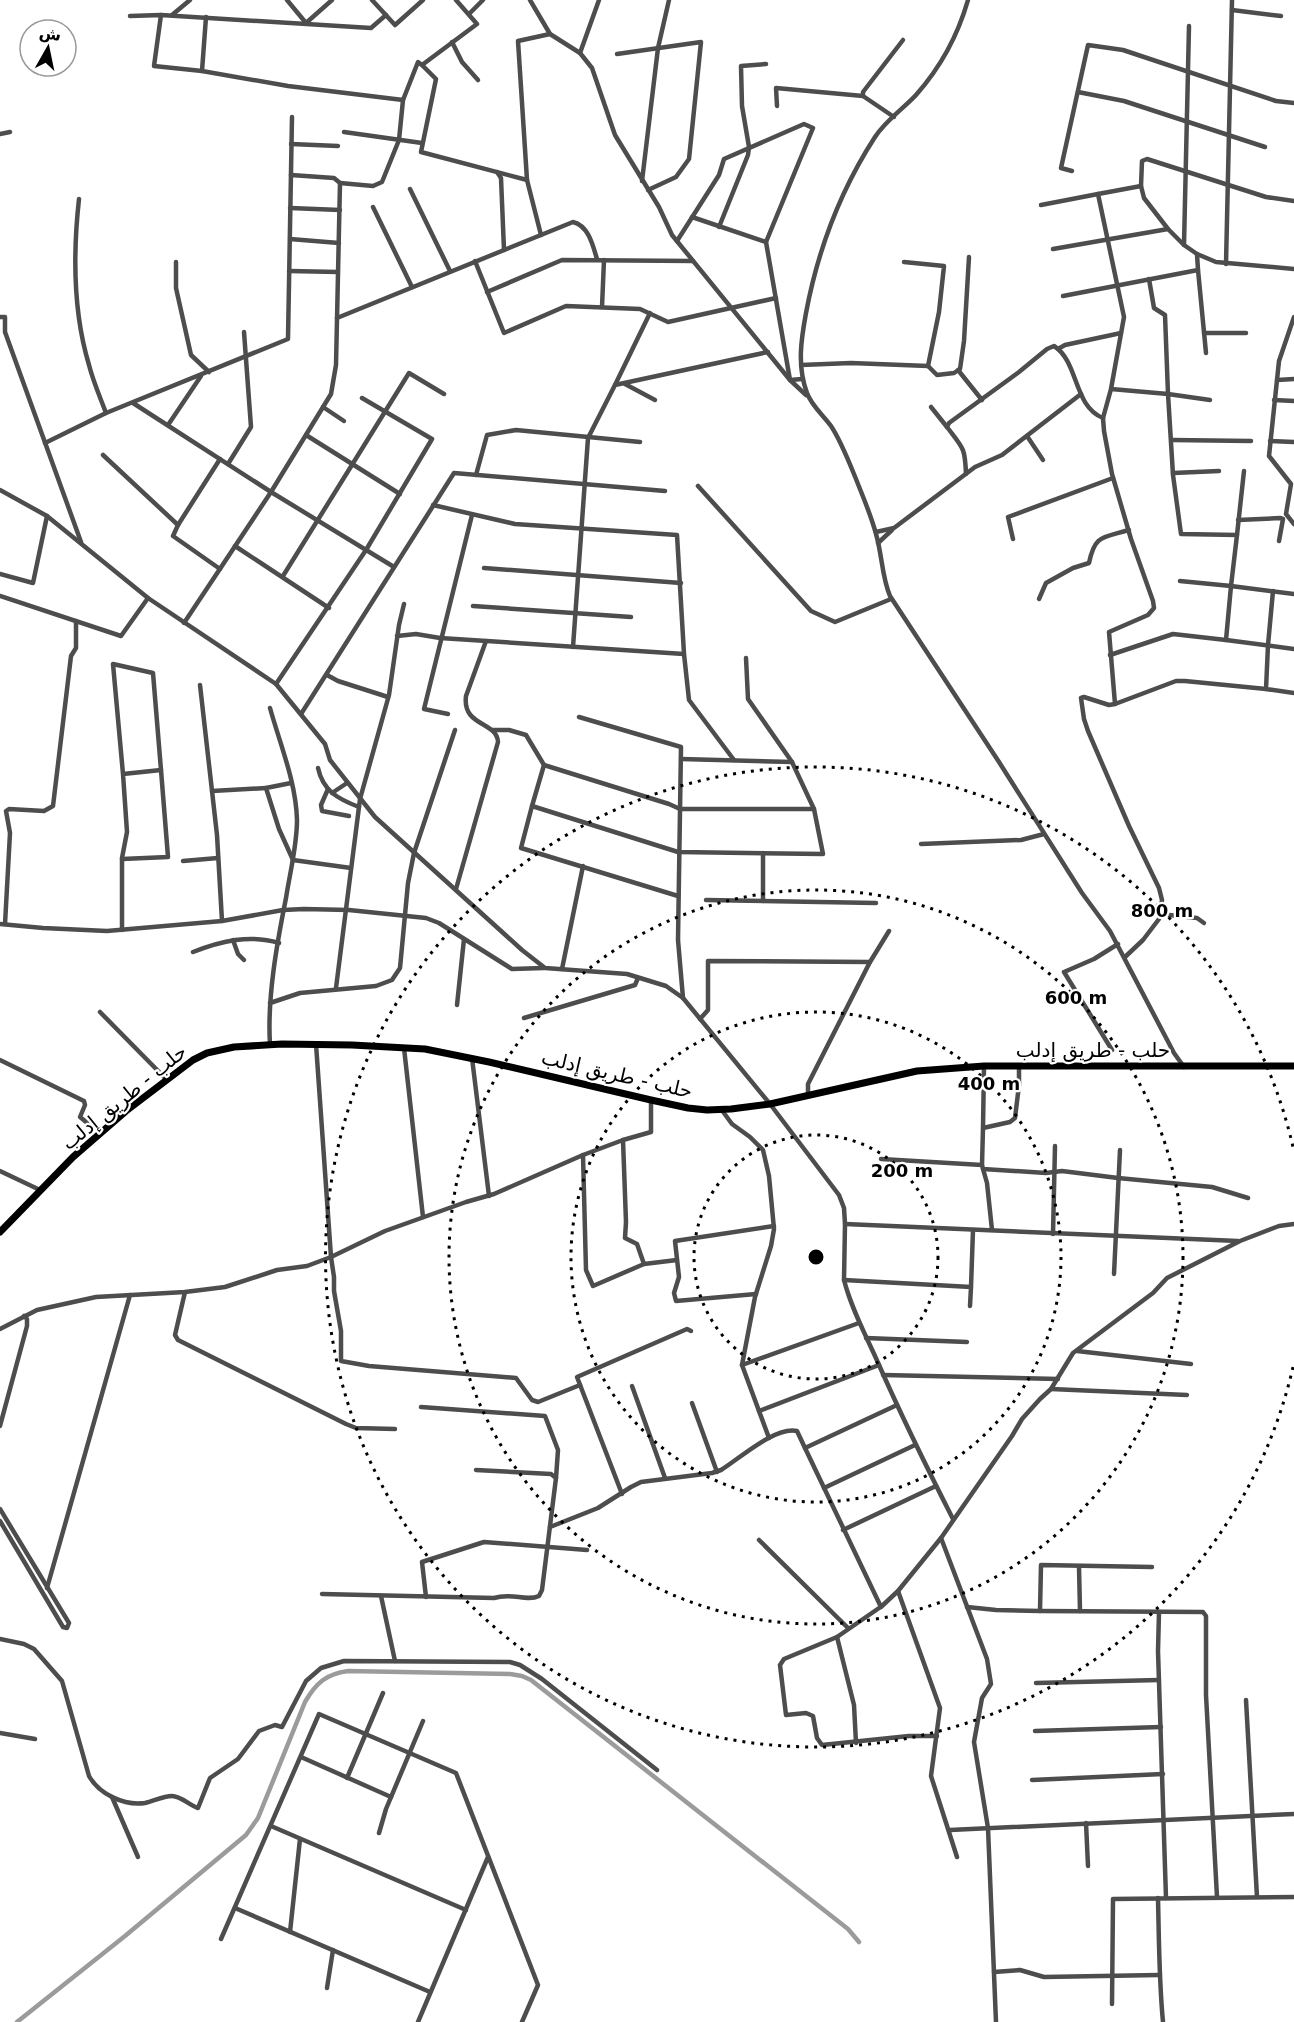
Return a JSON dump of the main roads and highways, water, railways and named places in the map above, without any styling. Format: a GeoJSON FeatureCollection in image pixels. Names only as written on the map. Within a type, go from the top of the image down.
{"type":"FeatureCollection","features":[{"type":"Feature","properties":{"kind":"highway","name":"حلب - طريق إدلب"},"geometry":{"type":"LineString","coordinates":[[0,1232],[102,1131],[166,1079],[207,1053],[234,1047],[316,1044],[425,1049],[688,1108],[721,1109],[770,1104],[916,1071],[984,1066],[1294,1066]]}},
{"type":"Feature","properties":{"kind":"waterway"},"geometry":{"type":"LineString","coordinates":[[17,2022],[246,1835],[258,1818],[309,1695],[328,1677],[348,1671],[510,1674],[531,1680],[848,1929],[859,1942]]}}]}
